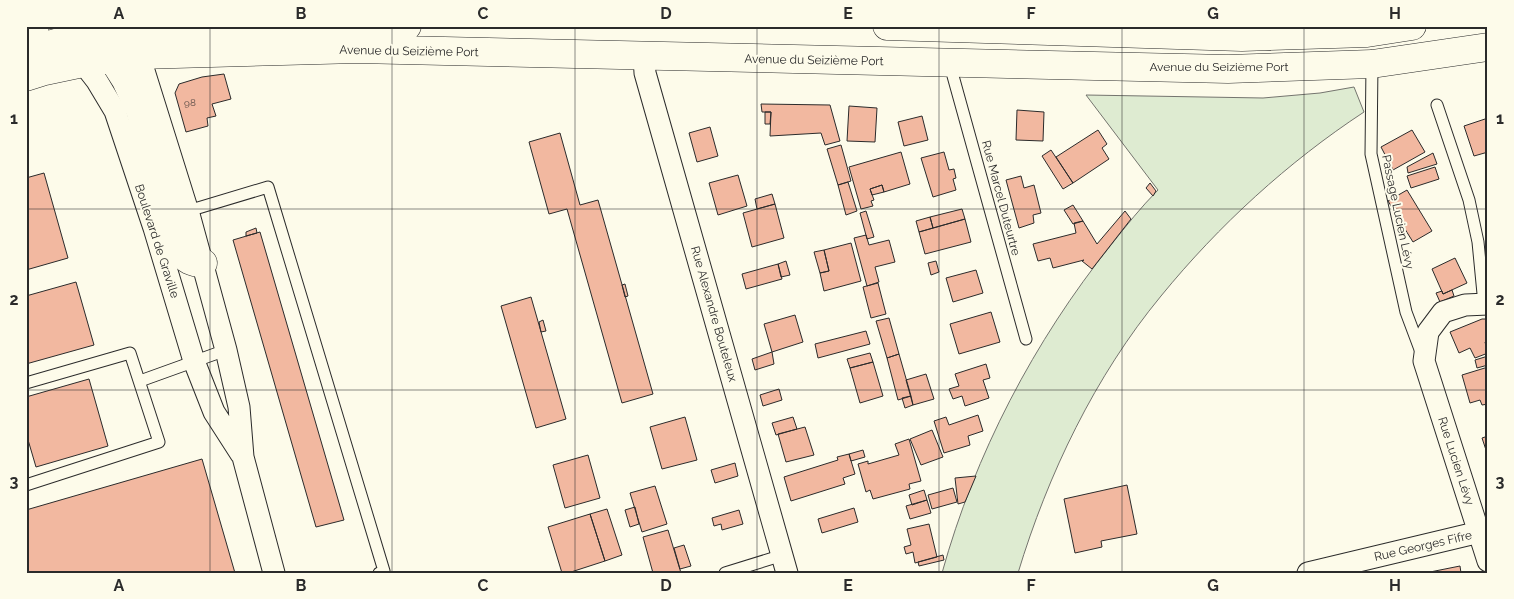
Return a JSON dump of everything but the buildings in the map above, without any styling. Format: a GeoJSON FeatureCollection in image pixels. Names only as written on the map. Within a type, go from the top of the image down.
{"type":"FeatureCollection","features":[{"type":"Feature","properties":{"kind":"main road"},"geometry":{"type":"LineString","coordinates":[[26,29],[35,26]]}},
{"type":"Feature","properties":{"kind":"main road"},"geometry":{"type":"LineString","coordinates":[[26,51],[168,32],[261,27],[378,28],[407,26]]}},
{"type":"Feature","properties":{"kind":"main road"},"geometry":{"type":"LineString","coordinates":[[887,26],[1242,37],[1367,33],[1412,26]]}},
{"type":"Feature","properties":{"kind":"main road","name":"Avenue du Seizième Port"},"geometry":{"type":"LineString","coordinates":[[133,38],[357,48],[952,64],[1228,69],[1372,64],[1488,47]]}},
{"type":"Feature","properties":{"kind":"main road"},"geometry":{"type":"LineString","coordinates":[[104,40],[140,110],[180,250],[184,257],[193,263],[203,263]]}},
{"type":"Feature","properties":{"kind":"main road"},"geometry":{"type":"LineString","coordinates":[[26,78],[45,71],[75,43]]}},
{"type":"Feature","properties":{"kind":"street","name":"Boulevard de Graville"},"geometry":{"type":"LineString","coordinates":[[133,38],[188,211],[226,350],[239,407],[243,456],[274,573]]}},
{"type":"Feature","properties":{"kind":"street","name":"Boulevard de Graville"},"geometry":{"type":"LineString","coordinates":[[75,43],[114,111],[154,228],[194,361],[214,412],[243,456]]}},
{"type":"Feature","properties":{"kind":"street","name":"Rue Alexandre Bouteleux"},"geometry":{"type":"LineString","coordinates":[[644,56],[645,73],[785,564]]}},
{"type":"Feature","properties":{"kind":"street"},"geometry":{"type":"LineString","coordinates":[[1424,361],[1428,332],[1443,312],[1465,305],[1486,304]]}},
{"type":"Feature","properties":{"kind":"street","name":"Rue Lucien Lévy"},"geometry":{"type":"LineString","coordinates":[[1424,361],[1483,532],[1488,561]]}},
{"type":"Feature","properties":{"kind":"street","name":"Rue Georges Fifre"},"geometry":{"type":"LineString","coordinates":[[1308,573],[1483,532]]}},
{"type":"Feature","properties":{"kind":"lane","name":"Rue Marcel Duteurtre"},"geometry":{"type":"LineString","coordinates":[[952,64],[953,76],[1026,339]]}},
{"type":"Feature","properties":{"kind":"lane","name":"Passage Lucien Lévy"},"geometry":{"type":"LineString","coordinates":[[1372,64],[1371,154],[1406,312],[1424,361]]}},
{"type":"Feature","properties":{"kind":"lane"},"geometry":{"type":"LineString","coordinates":[[1437,105],[1469,200],[1478,242],[1486,304]]}},
{"type":"Feature","properties":{"kind":"lane"},"geometry":{"type":"LineString","coordinates":[[188,211],[268,187],[384,571],[379,573]]}},
{"type":"Feature","properties":{"kind":"lane"},"geometry":{"type":"LineString","coordinates":[[140,381],[226,350]]}},
{"type":"Feature","properties":{"kind":"lane"},"geometry":{"type":"LineString","coordinates":[[26,383],[130,353],[159,442],[26,485]]}},
{"type":"Feature","properties":{"kind":"lane"},"geometry":{"type":"LineString","coordinates":[[725,573],[785,564]]}},
{"type":"Feature","properties":{"kind":"green space"},"geometry":{"type":"Polygon","coordinates":[[[1354,87],[1364,112],[1308,152],[1256,196],[1206,244],[1137,327],[1115,359],[1076,427],[1044,499],[1018,573],[942,573],[972,485],[990,442],[1032,360],[1083,282],[1128,224],[1158,190],[1086,95],[1263,98],[1320,93],[1354,87]]]}}]}
